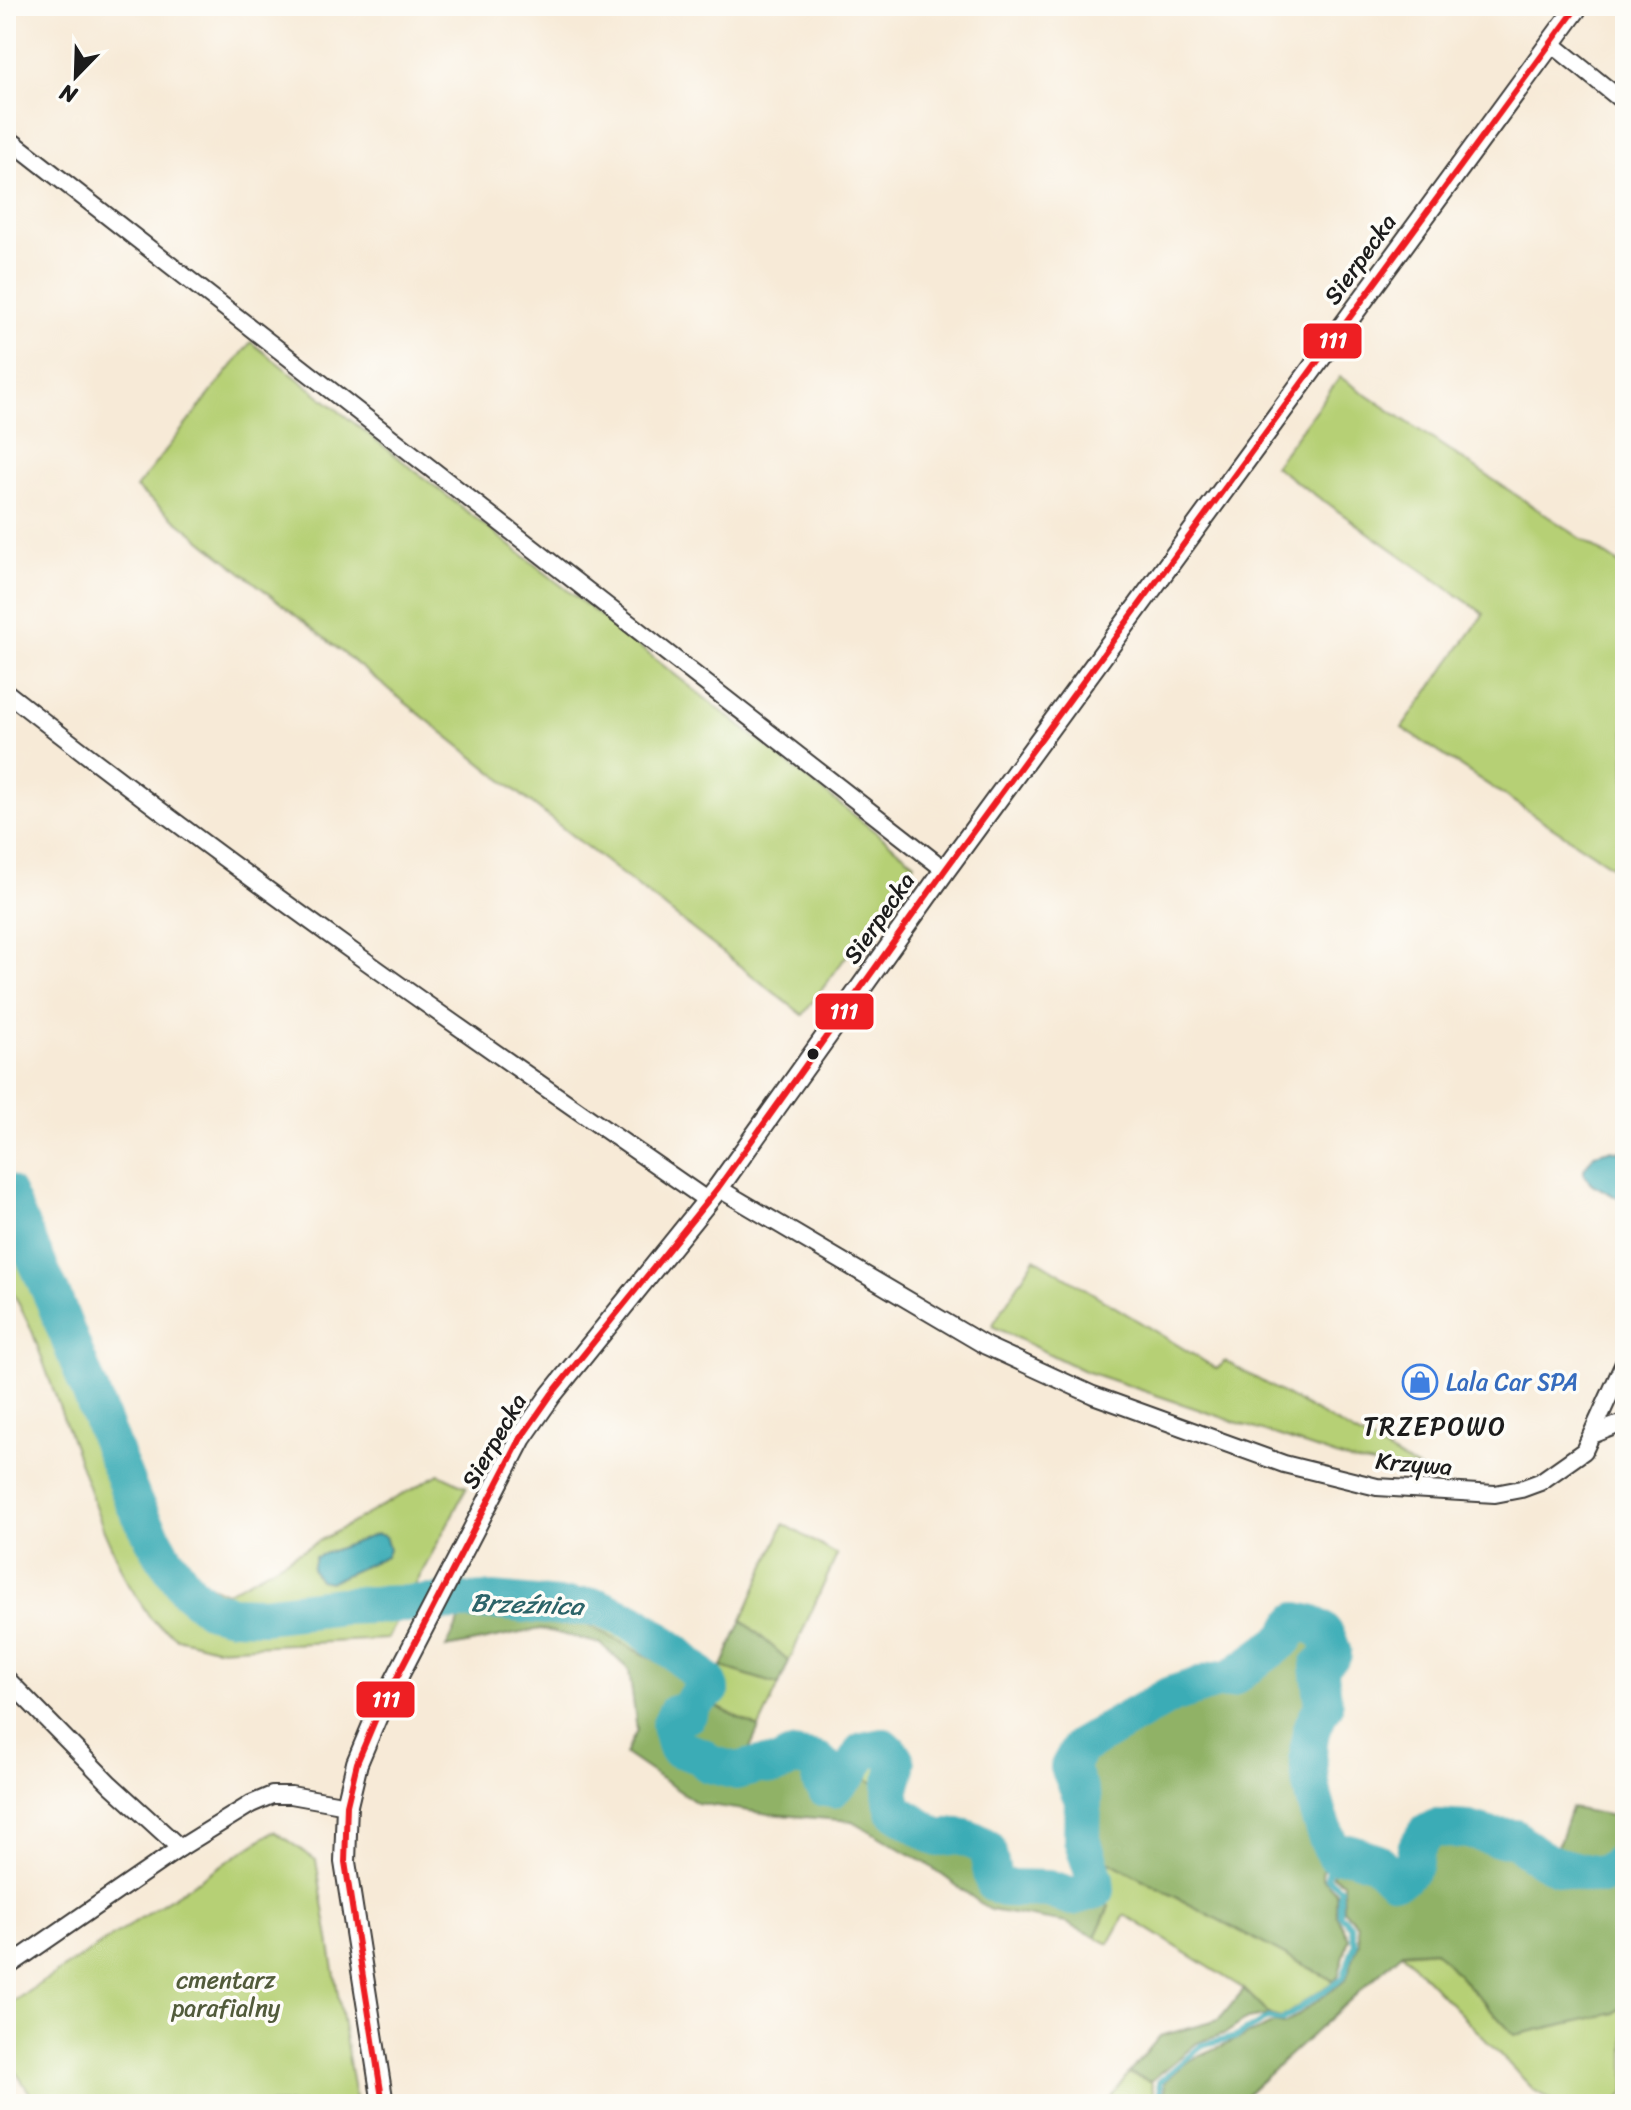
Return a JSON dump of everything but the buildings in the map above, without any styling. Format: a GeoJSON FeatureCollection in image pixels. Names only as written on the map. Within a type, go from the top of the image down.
{"type":"FeatureCollection","features":[{"type":"Feature","properties":{"kind":"street","name":"Sierpecka"},"geometry":{"type":"LineString","coordinates":[[383,2104],[347,1875],[347,1805],[357,1763],[376,1718],[521,1438],[551,1395],[713,1195],[945,870],[1578,6]]}},
{"type":"Feature","properties":{"kind":"street"},"geometry":{"type":"LineString","coordinates":[[1551,43],[1625,103]]}},
{"type":"Feature","properties":{"kind":"street"},"geometry":{"type":"LineString","coordinates":[[6,139],[945,870]]}},
{"type":"Feature","properties":{"kind":"street","name":"Krzywa"},"geometry":{"type":"LineString","coordinates":[[6,692],[232,865],[431,1009],[713,1195],[986,1346],[1093,1395],[1284,1464],[1377,1487],[1495,1494],[1540,1482],[1584,1451],[1625,1361]]}},
{"type":"Feature","properties":{"kind":"street"},"geometry":{"type":"LineString","coordinates":[[1592,1435],[1625,1422]]}},
{"type":"Feature","properties":{"kind":"street"},"geometry":{"type":"LineString","coordinates":[[6,1678],[110,1784],[180,1848]]}},
{"type":"Feature","properties":{"kind":"street"},"geometry":{"type":"LineString","coordinates":[[6,1968],[180,1848],[251,1804],[272,1795],[291,1795],[347,1805]]}},
{"type":"Feature","properties":{"kind":"green space"},"geometry":{"type":"Polygon","coordinates":[[[251,342],[915,863],[803,1015],[570,834],[136,488],[251,342]]]}},
{"type":"Feature","properties":{"kind":"green space"},"geometry":{"type":"Polygon","coordinates":[[[1340,377],[1625,568],[1625,875],[1402,728],[1484,614],[1274,466],[1340,377]]]}},
{"type":"Feature","properties":{"kind":"green space"},"geometry":{"type":"Polygon","coordinates":[[[6,1170],[48,1252],[138,1476],[172,1548],[196,1579],[226,1593],[439,1474],[467,1487],[387,1639],[215,1648],[177,1638],[151,1619],[126,1580],[103,1528],[32,1331],[6,1278],[6,1170]]]}},
{"type":"Feature","properties":{"kind":"green space"},"geometry":{"type":"Polygon","coordinates":[[[1035,1258],[1217,1369],[1225,1361],[1419,1469],[1395,1469],[1351,1461],[1082,1370],[992,1326],[1035,1258]]]}},
{"type":"Feature","properties":{"kind":"green space"},"geometry":{"type":"Polygon","coordinates":[[[784,1524],[837,1555],[789,1661],[742,1620],[784,1524]]]}},
{"type":"Feature","properties":{"kind":"green space"},"geometry":{"type":"Polygon","coordinates":[[[472,1611],[565,1613],[706,1687],[692,1697],[684,1711],[674,1710],[666,1723],[670,1750],[716,1768],[745,1774],[776,1769],[793,1761],[820,1767],[822,1772],[817,1784],[826,1794],[834,1792],[856,1774],[887,1789],[891,1811],[922,1834],[938,1842],[964,1842],[977,1849],[985,1859],[995,1891],[1053,1894],[1073,1902],[1094,1897],[1109,1906],[1095,1937],[1066,1923],[990,1910],[927,1864],[852,1821],[769,1814],[697,1803],[625,1754],[637,1730],[629,1670],[601,1644],[541,1629],[446,1648],[462,1615],[472,1611]]]}},
{"type":"Feature","properties":{"kind":"green space"},"geometry":{"type":"Polygon","coordinates":[[[596,1612],[637,1632],[706,1687],[565,1613],[596,1612]]]}},
{"type":"Feature","properties":{"kind":"green space"},"geometry":{"type":"Polygon","coordinates":[[[742,1620],[789,1661],[779,1685],[722,1667],[742,1620]]]}},
{"type":"Feature","properties":{"kind":"green space"},"geometry":{"type":"Polygon","coordinates":[[[1306,1626],[1325,1638],[1328,1652],[1322,1657],[1317,1670],[1319,1706],[1307,1725],[1304,1785],[1321,1827],[1324,1852],[1322,1877],[1336,1892],[1336,1914],[1349,1938],[1338,1977],[1334,1981],[1091,1852],[1087,1837],[1088,1799],[1073,1769],[1081,1754],[1172,1699],[1211,1685],[1236,1681],[1283,1644],[1295,1628],[1306,1626]]]}},
{"type":"Feature","properties":{"kind":"green space"},"geometry":{"type":"Polygon","coordinates":[[[722,1667],[779,1685],[759,1728],[703,1700],[716,1693],[715,1683],[722,1667]]]}},
{"type":"Feature","properties":{"kind":"green space"},"geometry":{"type":"Polygon","coordinates":[[[703,1700],[759,1728],[743,1764],[735,1767],[711,1761],[703,1751],[681,1745],[673,1727],[679,1717],[689,1718],[703,1700]]]}},
{"type":"Feature","properties":{"kind":"green space"},"geometry":{"type":"Polygon","coordinates":[[[884,1752],[891,1757],[895,1769],[887,1789],[856,1774],[866,1755],[884,1752]]]}},
{"type":"Feature","properties":{"kind":"green space"},"geometry":{"type":"Polygon","coordinates":[[[1571,1808],[1625,1818],[1625,1852],[1599,1872],[1554,1858],[1571,1808]]]}},
{"type":"Feature","properties":{"kind":"green space","name":"cmentarz parafialny"},"geometry":{"type":"Polygon","coordinates":[[[274,1831],[316,1860],[356,2104],[37,2104],[6,2057],[6,2006],[274,1831]]]}},
{"type":"Feature","properties":{"kind":"green space"},"geometry":{"type":"Polygon","coordinates":[[[1440,1833],[1514,1841],[1537,1873],[1544,1868],[1603,1884],[1625,1863],[1625,2004],[1614,2013],[1514,2035],[1435,1950],[1403,1952],[1248,2093],[1240,2104],[1166,2104],[1164,2082],[1188,2061],[1274,2023],[1284,2025],[1346,1980],[1359,1942],[1357,1925],[1344,1910],[1343,1882],[1332,1875],[1336,1864],[1366,1864],[1397,1885],[1419,1869],[1421,1849],[1427,1838],[1440,1833]]]}},
{"type":"Feature","properties":{"kind":"green space"},"geometry":{"type":"Polygon","coordinates":[[[1091,1852],[1334,1981],[1281,2018],[1270,2015],[1244,1989],[1125,1915],[1109,1944],[1095,1937],[1109,1907],[1094,1897],[1103,1889],[1091,1852]]]}},
{"type":"Feature","properties":{"kind":"green space"},"geometry":{"type":"Polygon","coordinates":[[[1435,1950],[1514,2035],[1614,2013],[1625,2004],[1625,2093],[1615,2104],[1557,2104],[1534,2090],[1402,1953],[1435,1950]]]}},
{"type":"Feature","properties":{"kind":"green space"},"geometry":{"type":"Polygon","coordinates":[[[1244,1989],[1270,2015],[1247,2019],[1226,2033],[1197,2043],[1151,2081],[1129,2073],[1160,2036],[1219,2020],[1244,1989]]]}},
{"type":"Feature","properties":{"kind":"green space"},"geometry":{"type":"Polygon","coordinates":[[[1129,2073],[1151,2081],[1156,2104],[1128,2104],[1110,2097],[1129,2073]]]}},
{"type":"Feature","properties":{"kind":"water"},"geometry":{"type":"Polygon","coordinates":[[[1609,1150],[1625,1152],[1625,1202],[1592,1184],[1584,1175],[1584,1169],[1594,1154],[1609,1150]]]}},
{"type":"Feature","properties":{"kind":"water"},"geometry":{"type":"Polygon","coordinates":[[[377,1534],[385,1536],[389,1549],[386,1556],[330,1582],[319,1580],[312,1569],[315,1557],[377,1534]]]}},
{"type":"Feature","properties":{"kind":"waterway","name":"Brzeźnica"},"geometry":{"type":"LineString","coordinates":[[6,1193],[54,1300],[134,1503],[162,1554],[188,1591],[210,1609],[232,1614],[262,1615],[341,1606],[493,1601],[598,1607],[636,1624],[676,1653],[708,1682],[711,1689],[694,1700],[688,1714],[676,1713],[670,1726],[676,1748],[701,1756],[709,1764],[737,1771],[759,1765],[776,1766],[793,1757],[818,1761],[828,1771],[821,1783],[825,1788],[832,1789],[850,1772],[863,1751],[884,1747],[896,1762],[891,1791],[894,1810],[938,1838],[964,1838],[987,1849],[994,1883],[1002,1888],[1048,1889],[1072,1897],[1096,1890],[1082,1839],[1083,1800],[1069,1767],[1080,1747],[1170,1695],[1230,1679],[1285,1639],[1297,1621],[1322,1630],[1333,1654],[1319,1666],[1324,1707],[1315,1722],[1308,1759],[1314,1800],[1334,1854],[1351,1853],[1377,1862],[1392,1877],[1401,1878],[1413,1866],[1416,1849],[1425,1834],[1436,1828],[1515,1838],[1546,1861],[1602,1876],[1625,1859]]}},
{"type":"Feature","properties":{"kind":"waterway"},"geometry":{"type":"LineString","coordinates":[[1162,2104],[1159,2082],[1201,2046],[1236,2037],[1268,2018],[1281,2021],[1343,1978],[1355,1944],[1351,1927],[1340,1914],[1340,1888],[1327,1877],[1334,1854]]}},
{"type":"Feature","properties":{"kind":"transit line","name":"111"},"geometry":{"type":"LineString","coordinates":[[383,2104],[345,1862],[347,1805],[357,1763],[376,1718],[521,1438],[551,1395],[718,1188],[945,870],[1578,6]]}},
{"type":"Feature","properties":{"kind":"place","name":"Lala Car SPA"},"geometry":{"type":"Point","coordinates":[1420,1382]}},
{"type":"Feature","properties":{"kind":"district","name":"TRZEPOWO"},"geometry":{"type":"Point","coordinates":[1435,1426]}}]}
